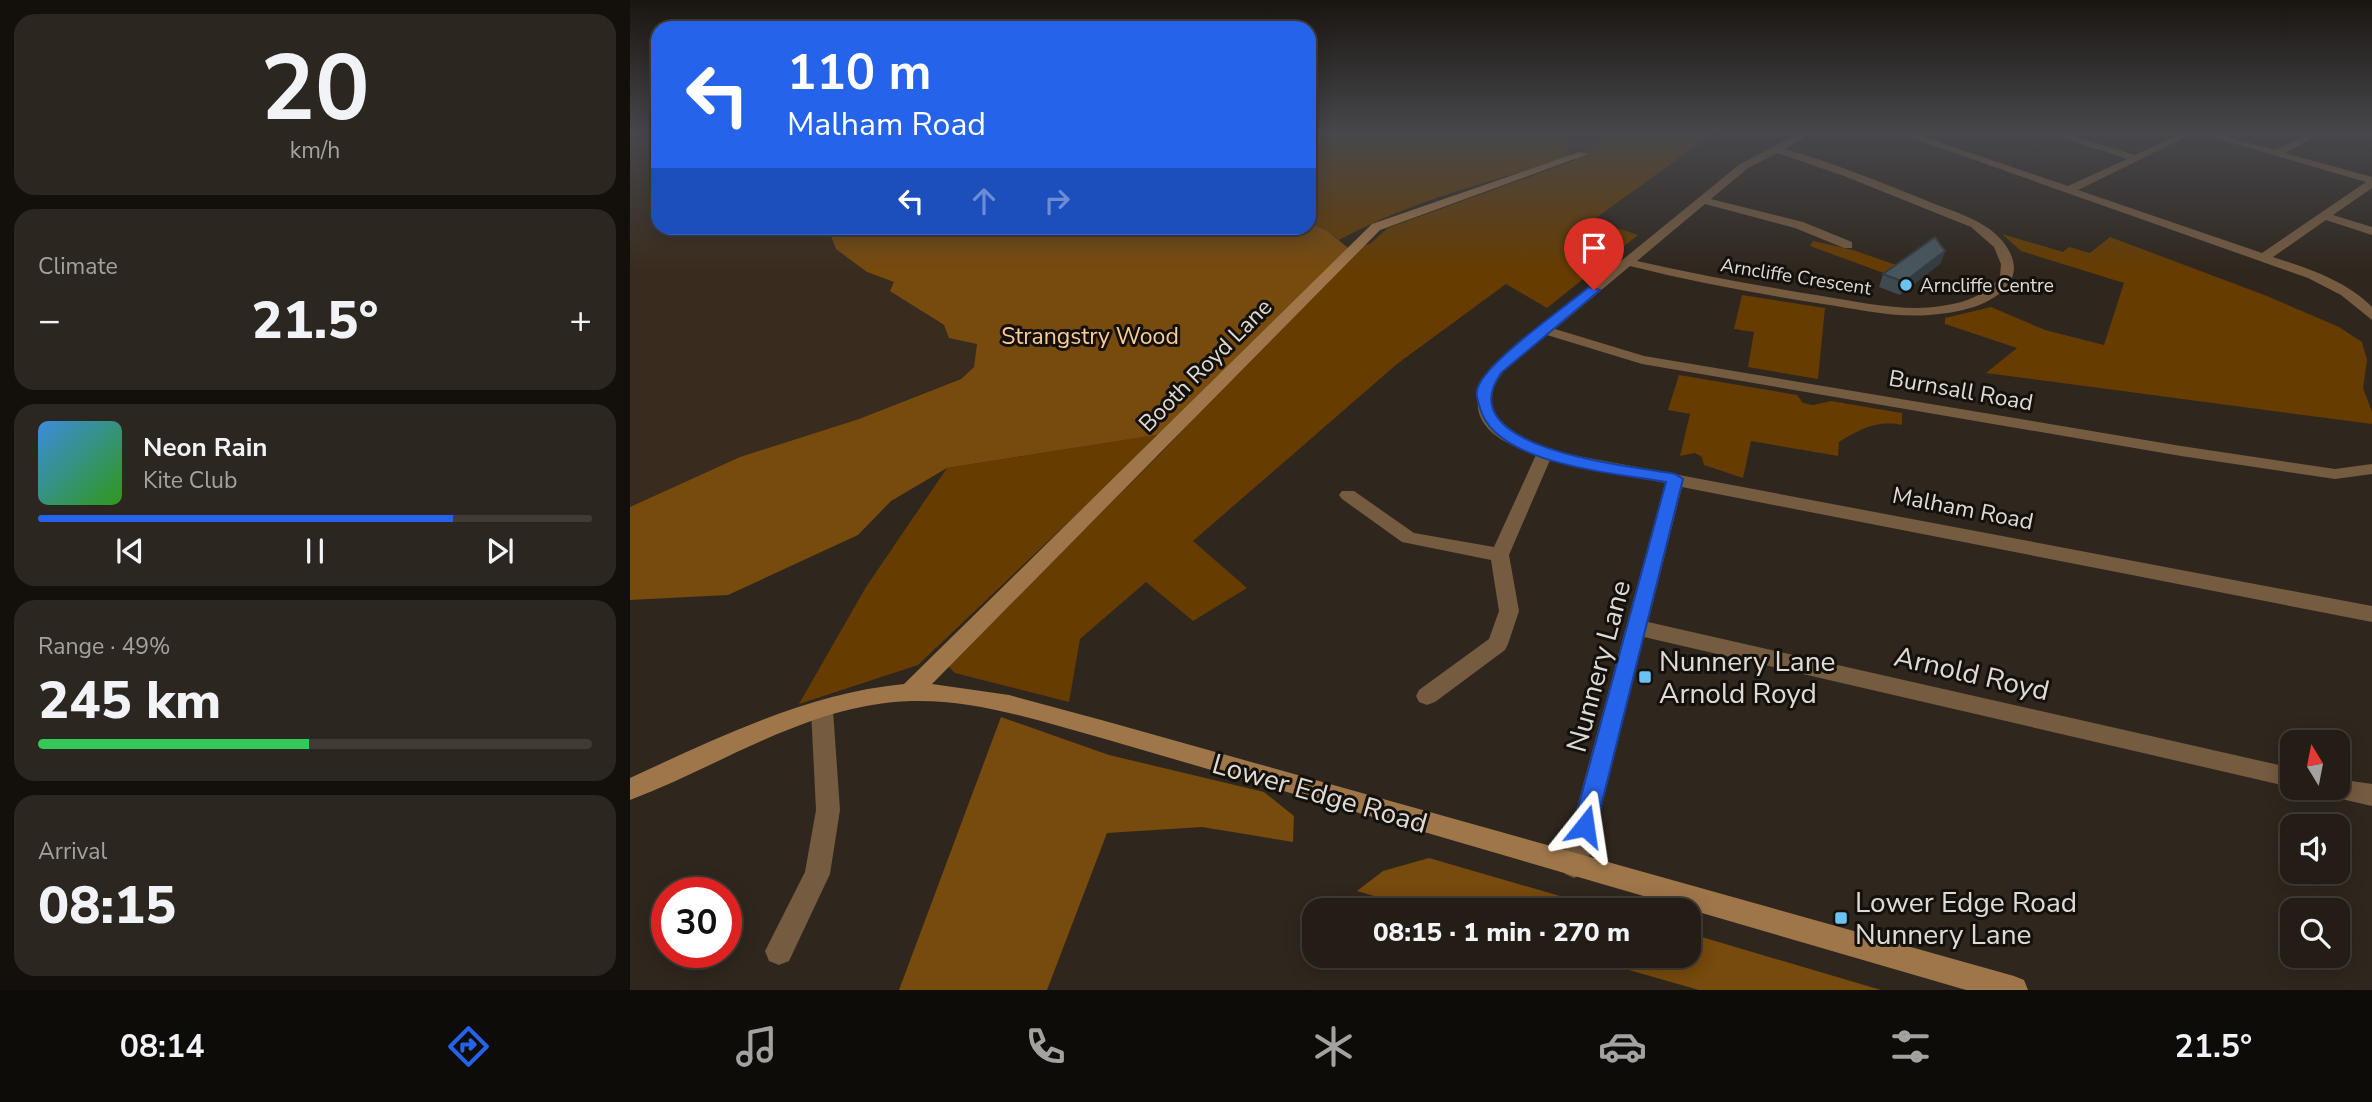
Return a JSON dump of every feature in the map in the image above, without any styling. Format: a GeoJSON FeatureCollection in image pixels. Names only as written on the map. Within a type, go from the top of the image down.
{"type":"FeatureCollection","features":[{"type":"Feature","properties":{"kind":"street","name":"Booth Royd Lane"},"geometry":{"type":"LineString","coordinates":[[911,692],[1376,227],[1512,179]]}},
{"type":"Feature","properties":{"kind":"street"},"geometry":{"type":"LineString","coordinates":[[1545,330],[1728,179]]}},
{"type":"Feature","properties":{"kind":"street","name":"Arncliffe Crescent"},"geometry":{"type":"LineString","coordinates":[[1627,262],[1704,281],[1911,312],[1948,309],[1972,302],[1987,295],[2004,280],[2008,269],[2003,252],[1990,235],[1973,224],[1863,179]]}},
{"type":"Feature","properties":{"kind":"street"},"geometry":{"type":"LineString","coordinates":[[2038,179],[2265,257],[2342,288],[2360,301],[2372,316]]}},
{"type":"Feature","properties":{"kind":"street"},"geometry":{"type":"LineString","coordinates":[[2069,190],[2091,179]]}},
{"type":"Feature","properties":{"kind":"street"},"geometry":{"type":"LineString","coordinates":[[2265,257],[2327,217],[2372,182]]}},
{"type":"Feature","properties":{"kind":"street"},"geometry":{"type":"LineString","coordinates":[[1703,200],[1810,236],[1848,244]]}},
{"type":"Feature","properties":{"kind":"street"},"geometry":{"type":"LineString","coordinates":[[2327,217],[2372,231]]}},
{"type":"Feature","properties":{"kind":"street","name":"Malham Road"},"geometry":{"type":"LineString","coordinates":[[1545,330],[1496,370],[1485,386],[1483,395],[1490,419],[1498,429],[1510,439],[1545,453],[2367,613]]}},
{"type":"Feature","properties":{"kind":"street","name":"Burnsall Road"},"geometry":{"type":"LineString","coordinates":[[1545,330],[1642,360],[2181,451],[2335,474],[2372,469]]}},
{"type":"Feature","properties":{"kind":"street"},"geometry":{"type":"LineString","coordinates":[[1427,696],[1498,644],[1509,611],[1500,555],[1545,453]]}},
{"type":"Feature","properties":{"kind":"street","name":"Nunnery Lane"},"geometry":{"type":"LineString","coordinates":[[1574,866],[1675,479]]}},
{"type":"Feature","properties":{"kind":"street"},"geometry":{"type":"LineString","coordinates":[[1348,495],[1409,538],[1500,555]]}},
{"type":"Feature","properties":{"kind":"street"},"geometry":{"type":"LineString","coordinates":[[2367,613],[2372,632]]}},
{"type":"Feature","properties":{"kind":"street","name":"Arnold Royd"},"geometry":{"type":"LineString","coordinates":[[1638,628],[2280,775]]}},
{"type":"Feature","properties":{"kind":"street","name":"Lower Edge Road"},"geometry":{"type":"LineString","coordinates":[[630,789],[822,710],[866,698],[911,692],[967,695],[1006,703],[2014,990]]}},
{"type":"Feature","properties":{"kind":"street"},"geometry":{"type":"LineString","coordinates":[[779,951],[817,874],[828,810],[822,710]]}},
{"type":"Feature","properties":{"kind":"street"},"geometry":{"type":"LineString","coordinates":[[2350,791],[2372,795]]}},
{"type":"Feature","properties":{"kind":"shaded area"},"geometry":{"type":"Polygon","coordinates":[[[630,179],[651,179],[651,235],[831,235],[836,249],[894,282],[930,318],[977,343],[974,367],[961,378],[859,419],[740,457],[630,507],[630,179]]]}},
{"type":"Feature","properties":{"kind":"shaded area"},"geometry":{"type":"Polygon","coordinates":[[[1316,179],[1497,179],[1422,203],[1339,240],[1316,226],[1316,179]]]}},
{"type":"Feature","properties":{"kind":"shaded area"},"geometry":{"type":"Polygon","coordinates":[[[1523,179],[1650,179],[1593,220],[1638,235],[1547,308],[1506,284],[1397,364],[1193,541],[1247,588],[1193,621],[1146,582],[1080,639],[1069,702],[955,673],[947,665],[1161,453],[1352,251],[1371,243],[1388,228],[1523,179]]]}},
{"type":"Feature","properties":{"kind":"shaded area"},"geometry":{"type":"Polygon","coordinates":[[[2002,234],[2063,252],[2069,247],[2090,253],[2110,237],[2267,296],[2339,327],[2362,342],[2367,360],[2363,388],[2372,412],[2372,424],[1986,373],[2017,348],[1945,324],[1945,318],[1991,307],[2045,330],[2104,345],[2124,283],[2021,251],[2002,234]]]}},
{"type":"Feature","properties":{"kind":"shaded area"},"geometry":{"type":"Polygon","coordinates":[[[1813,241],[1853,250],[1902,267],[1889,275],[1810,246],[1813,241]]]}},
{"type":"Feature","properties":{"kind":"shaded area"},"geometry":{"type":"Polygon","coordinates":[[[1742,295],[1825,308],[1818,379],[1748,367],[1754,332],[1734,329],[1742,295]]]}},
{"type":"Feature","properties":{"kind":"shaded area"},"geometry":{"type":"Polygon","coordinates":[[[1679,375],[1797,395],[1803,403],[1813,405],[1831,401],[1902,413],[1902,425],[1876,425],[1862,430],[1839,442],[1838,456],[1751,441],[1743,478],[1704,465],[1702,457],[1695,453],[1680,456],[1690,414],[1668,410],[1679,375]]]}},
{"type":"Feature","properties":{"kind":"shaded area"},"geometry":{"type":"Polygon","coordinates":[[[1161,434],[918,665],[799,704],[866,587],[947,468],[1161,434]]]}},
{"type":"Feature","properties":{"kind":"green space","name":"Strangstry Wood"},"geometry":{"type":"Polygon","coordinates":[[[1316,226],[1326,230],[1352,251],[1169,433],[947,468],[891,501],[858,535],[728,595],[630,600],[630,507],[740,457],[859,419],[961,379],[974,367],[977,344],[949,338],[944,325],[890,291],[894,282],[867,272],[836,249],[831,235],[1316,235],[1316,226]]]}},
{"type":"Feature","properties":{"kind":"green space"},"geometry":{"type":"Polygon","coordinates":[[[1001,717],[1109,755],[1264,792],[1294,816],[1293,842],[1202,827],[1107,833],[1047,990],[899,990],[1001,717]]]}},
{"type":"Feature","properties":{"kind":"green space"},"geometry":{"type":"Polygon","coordinates":[[[1429,858],[1567,898],[1381,898],[1357,891],[1383,871],[1429,858]]]}},
{"type":"Feature","properties":{"kind":"green space"},"geometry":{"type":"Polygon","coordinates":[[[1701,937],[1881,990],[1699,990],[1622,968],[1701,968],[1701,937]]]}},
{"type":"Feature","properties":{"kind":"building"},"geometry":{"type":"Polygon","coordinates":[[[1935,237],[1945,251],[1904,282],[1883,274],[1935,237]]]}},
{"type":"Feature","properties":{"kind":"place","name":"Arncliffe Centre"},"geometry":{"type":"Point","coordinates":[1906,285]}},
{"type":"Feature","properties":{"kind":"place","name":"Nunnery Lane Arnold Royd"},"geometry":{"type":"Point","coordinates":[1645,677]}},
{"type":"Feature","properties":{"kind":"place","name":"Lower Edge Road Nunnery Lane"},"geometry":{"type":"Point","coordinates":[1841,918]}},
{"type":"Feature","properties":{"kind":"route"},"geometry":{"type":"LineString","coordinates":[[1585,826],[1675,479],[1573,460],[1526,447],[1498,429],[1490,419],[1483,395],[1489,378],[1496,370],[1594,290]]}}]}
